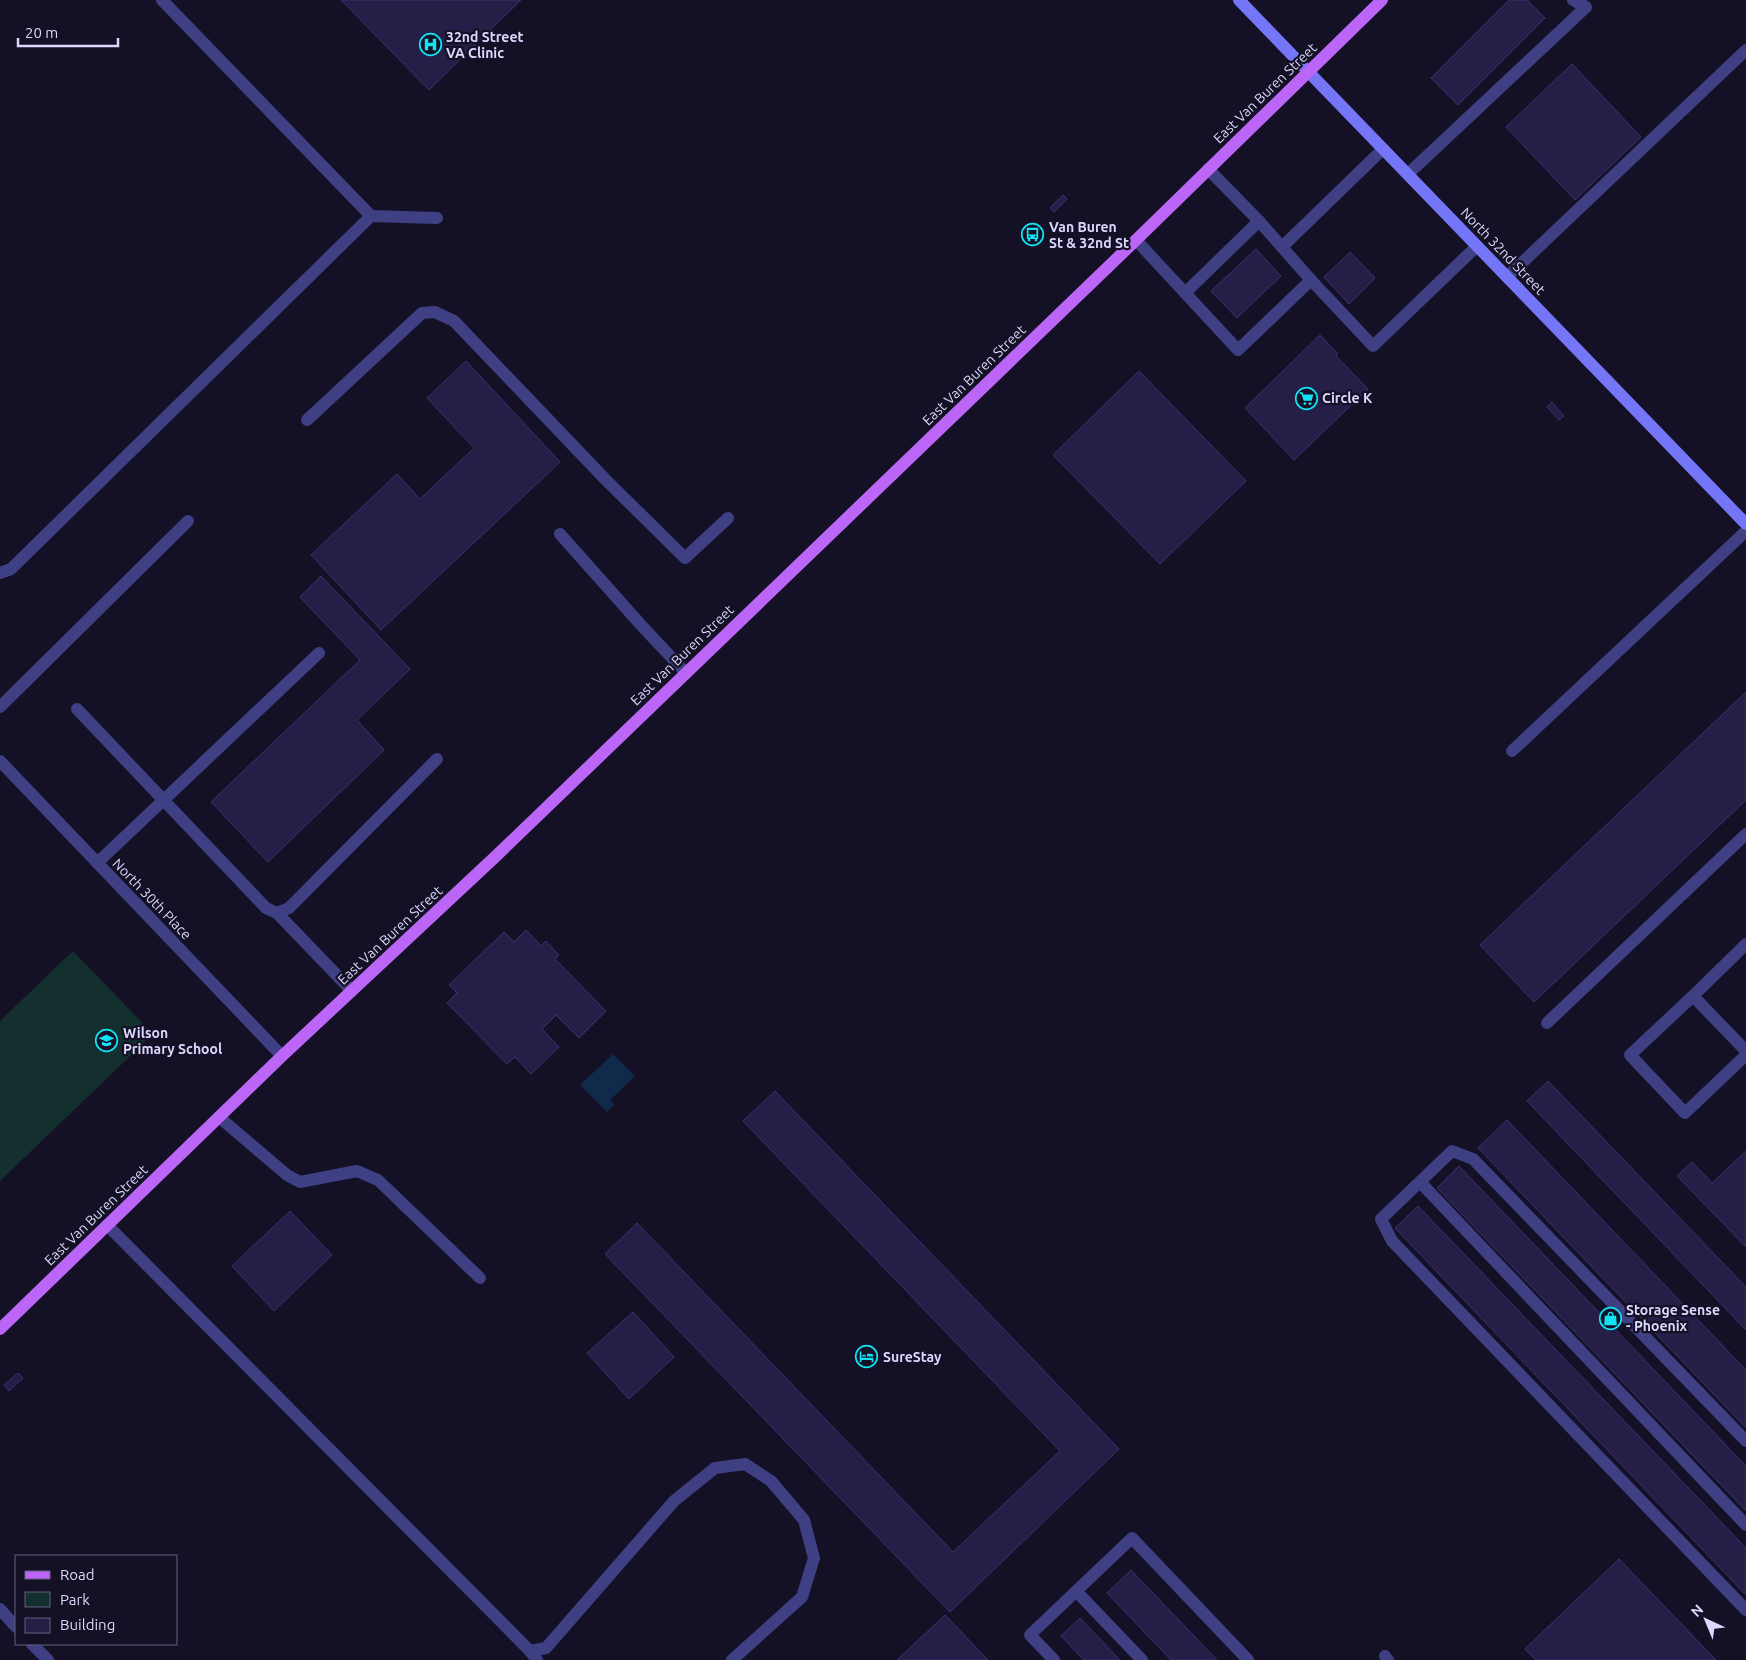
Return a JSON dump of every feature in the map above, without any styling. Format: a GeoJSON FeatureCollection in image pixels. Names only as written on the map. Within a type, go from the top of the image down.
{"type":"FeatureCollection","features":[{"type":"Feature","properties":{"kind":"main road","name":"North 32nd Street"},"geometry":{"type":"LineString","coordinates":[[1239,0],[1746,524]]}},
{"type":"Feature","properties":{"kind":"main road","name":"East Van Buren Street"},"geometry":{"type":"LineString","coordinates":[[0,1329],[282,1056],[502,850],[1136,240],[1382,0]]}},
{"type":"Feature","properties":{"kind":"street"},"geometry":{"type":"LineString","coordinates":[[162,0],[371,216],[437,218]]}},
{"type":"Feature","properties":{"kind":"street"},"geometry":{"type":"LineString","coordinates":[[1408,174],[1586,7],[1573,0]]}},
{"type":"Feature","properties":{"kind":"street"},"geometry":{"type":"LineString","coordinates":[[1507,277],[1746,50]]}},
{"type":"Feature","properties":{"kind":"street"},"geometry":{"type":"LineString","coordinates":[[1282,247],[1383,149]]}},
{"type":"Feature","properties":{"kind":"street"},"geometry":{"type":"LineString","coordinates":[[1208,169],[1259,221],[1373,346],[1477,246]]}},
{"type":"Feature","properties":{"kind":"street"},"geometry":{"type":"LineString","coordinates":[[0,573],[11,569],[371,216]]}},
{"type":"Feature","properties":{"kind":"street"},"geometry":{"type":"LineString","coordinates":[[1185,293],[1259,221]]}},
{"type":"Feature","properties":{"kind":"street"},"geometry":{"type":"LineString","coordinates":[[1136,240],[1238,350],[1311,280]]}},
{"type":"Feature","properties":{"kind":"street"},"geometry":{"type":"LineString","coordinates":[[307,420],[422,313],[435,312],[454,321],[605,479],[685,558],[728,518]]}},
{"type":"Feature","properties":{"kind":"street"},"geometry":{"type":"LineString","coordinates":[[0,708],[188,521]]}},
{"type":"Feature","properties":{"kind":"street"},"geometry":{"type":"LineString","coordinates":[[1512,751],[1746,531]]}},
{"type":"Feature","properties":{"kind":"street"},"geometry":{"type":"LineString","coordinates":[[560,534],[686,673]]}},
{"type":"Feature","properties":{"kind":"street"},"geometry":{"type":"LineString","coordinates":[[97,862],[319,653]]}},
{"type":"Feature","properties":{"kind":"street"},"geometry":{"type":"LineString","coordinates":[[77,709],[266,908],[277,913],[352,991]]}},
{"type":"Feature","properties":{"kind":"street"},"geometry":{"type":"LineString","coordinates":[[277,913],[289,908],[436,759]]}},
{"type":"Feature","properties":{"kind":"street","name":"North 30th Place"},"geometry":{"type":"LineString","coordinates":[[0,761],[282,1056]]}},
{"type":"Feature","properties":{"kind":"street"},"geometry":{"type":"LineString","coordinates":[[1547,1023],[1746,834]]}},
{"type":"Feature","properties":{"kind":"street"},"geometry":{"type":"LineString","coordinates":[[1693,996],[1746,1053],[1685,1113],[1630,1055],[1746,944]]}},
{"type":"Feature","properties":{"kind":"street"},"geometry":{"type":"LineString","coordinates":[[219,1117],[287,1175],[300,1182],[357,1171],[378,1180],[480,1278]]}},
{"type":"Feature","properties":{"kind":"street"},"geometry":{"type":"LineString","coordinates":[[1746,1442],[1473,1159],[1452,1151],[1381,1219],[1392,1241],[1746,1610]]}},
{"type":"Feature","properties":{"kind":"street"},"geometry":{"type":"LineString","coordinates":[[1420,1182],[1746,1525]]}},
{"type":"Feature","properties":{"kind":"street"},"geometry":{"type":"LineString","coordinates":[[108,1225],[533,1655],[546,1648],[674,1501],[715,1468],[745,1464],[771,1482],[804,1520],[814,1558],[802,1597],[732,1660]]}},
{"type":"Feature","properties":{"kind":"street"},"geometry":{"type":"LineString","coordinates":[[1054,1660],[1030,1635],[1132,1538],[1248,1660]]}},
{"type":"Feature","properties":{"kind":"street"},"geometry":{"type":"LineString","coordinates":[[1076,1591],[1142,1660]]}},
{"type":"Feature","properties":{"kind":"street"},"geometry":{"type":"LineString","coordinates":[[0,1610],[15,1626]]}},
{"type":"Feature","properties":{"kind":"street"},"geometry":{"type":"LineString","coordinates":[[33,1645],[48,1660]]}},
{"type":"Feature","properties":{"kind":"green space"},"geometry":{"type":"Polygon","coordinates":[[[73,951],[153,1034],[0,1181],[0,1021],[73,951]]]}},
{"type":"Feature","properties":{"kind":"water"},"geometry":{"type":"Polygon","coordinates":[[[613,1054],[635,1076],[610,1100],[614,1105],[607,1112],[580,1085],[613,1054]]]}},
{"type":"Feature","properties":{"kind":"building","name":"32nd Street VA Clinic"},"geometry":{"type":"Polygon","coordinates":[[[341,0],[521,0],[429,90],[341,0]]]}},
{"type":"Feature","properties":{"kind":"building"},"geometry":{"type":"Polygon","coordinates":[[[1509,0],[1527,0],[1545,18],[1458,105],[1431,78],[1509,0]]]}},
{"type":"Feature","properties":{"kind":"building"},"geometry":{"type":"Polygon","coordinates":[[[1572,64],[1641,137],[1575,200],[1506,127],[1572,64]]]}},
{"type":"Feature","properties":{"kind":"building"},"geometry":{"type":"Polygon","coordinates":[[[1063,195],[1067,199],[1054,212],[1050,208],[1063,195]]]}},
{"type":"Feature","properties":{"kind":"building"},"geometry":{"type":"Polygon","coordinates":[[[1256,249],[1281,276],[1237,318],[1211,291],[1256,249]]]}},
{"type":"Feature","properties":{"kind":"building"},"geometry":{"type":"Polygon","coordinates":[[[1350,252],[1375,278],[1349,304],[1324,277],[1350,252]]]}},
{"type":"Feature","properties":{"kind":"building","name":"Circle K"},"geometry":{"type":"Polygon","coordinates":[[[1320,335],[1338,354],[1336,356],[1368,389],[1294,460],[1245,408],[1320,335]]]}},
{"type":"Feature","properties":{"kind":"building"},"geometry":{"type":"Polygon","coordinates":[[[466,361],[560,462],[381,630],[311,555],[397,474],[420,499],[474,448],[427,398],[466,361]]]}},
{"type":"Feature","properties":{"kind":"building"},"geometry":{"type":"Polygon","coordinates":[[[1139,371],[1246,481],[1160,564],[1053,455],[1139,371]]]}},
{"type":"Feature","properties":{"kind":"building"},"geometry":{"type":"Polygon","coordinates":[[[1552,402],[1564,416],[1559,420],[1547,407],[1552,402]]]}},
{"type":"Feature","properties":{"kind":"building"},"geometry":{"type":"Polygon","coordinates":[[[321,576],[410,669],[357,720],[384,750],[268,862],[211,802],[360,660],[300,597],[321,576]]]}},
{"type":"Feature","properties":{"kind":"building"},"geometry":{"type":"Polygon","coordinates":[[[1746,692],[1746,800],[1534,1002],[1480,945],[1746,692]]]}},
{"type":"Feature","properties":{"kind":"building"},"geometry":{"type":"Polygon","coordinates":[[[526,930],[541,946],[546,941],[559,955],[555,959],[606,1011],[579,1038],[556,1015],[542,1029],[559,1047],[531,1074],[515,1057],[507,1064],[447,1003],[457,993],[449,985],[504,932],[514,942],[526,930]]]}},
{"type":"Feature","properties":{"kind":"building"},"geometry":{"type":"Polygon","coordinates":[[[1548,1081],[1746,1287],[1746,1330],[1527,1101],[1548,1081]]]}},
{"type":"Feature","properties":{"kind":"building"},"geometry":{"type":"Polygon","coordinates":[[[775,1091],[1119,1449],[950,1612],[605,1254],[637,1223],[953,1552],[1060,1451],[743,1121],[775,1091]]]}},
{"type":"Feature","properties":{"kind":"building"},"geometry":{"type":"Polygon","coordinates":[[[1507,1120],[1746,1370],[1746,1428],[1478,1148],[1507,1120]]]}},
{"type":"Feature","properties":{"kind":"building"},"geometry":{"type":"Polygon","coordinates":[[[1746,1151],[1746,1247],[1677,1176],[1692,1162],[1712,1183],[1746,1151]]]}},
{"type":"Feature","properties":{"kind":"building"},"geometry":{"type":"Polygon","coordinates":[[[1459,1166],[1746,1466],[1746,1511],[1437,1188],[1459,1166]]]}},
{"type":"Feature","properties":{"kind":"building"},"geometry":{"type":"Polygon","coordinates":[[[1418,1206],[1746,1548],[1746,1595],[1395,1228],[1418,1206]]]}},
{"type":"Feature","properties":{"kind":"building"},"geometry":{"type":"Polygon","coordinates":[[[290,1211],[332,1255],[274,1311],[232,1266],[290,1211]]]}},
{"type":"Feature","properties":{"kind":"building"},"geometry":{"type":"Polygon","coordinates":[[[633,1312],[674,1357],[629,1399],[587,1353],[633,1312]]]}},
{"type":"Feature","properties":{"kind":"building"},"geometry":{"type":"Polygon","coordinates":[[[18,1373],[23,1378],[9,1391],[4,1385],[18,1373]]]}},
{"type":"Feature","properties":{"kind":"building"},"geometry":{"type":"Polygon","coordinates":[[[1619,1559],[1716,1660],[1536,1660],[1525,1649],[1619,1559]]]}},
{"type":"Feature","properties":{"kind":"building"},"geometry":{"type":"Polygon","coordinates":[[[1131,1570],[1217,1660],[1171,1660],[1107,1593],[1131,1570]]]}},
{"type":"Feature","properties":{"kind":"building"},"geometry":{"type":"Polygon","coordinates":[[[945,1615],[988,1660],[897,1660],[945,1615]]]}},
{"type":"Feature","properties":{"kind":"building"},"geometry":{"type":"Polygon","coordinates":[[[1080,1618],[1120,1660],[1084,1660],[1061,1636],[1080,1618]]]}},
{"type":"Feature","properties":{"kind":"place","name":"32nd Street VA Clinic"},"geometry":{"type":"Point","coordinates":[430,45]}},
{"type":"Feature","properties":{"kind":"place","name":"Van Buren St & 32nd St"},"geometry":{"type":"Point","coordinates":[1033,235]}},
{"type":"Feature","properties":{"kind":"place","name":"Circle K"},"geometry":{"type":"Point","coordinates":[1306,398]}},
{"type":"Feature","properties":{"kind":"place","name":"Wilson Primary School"},"geometry":{"type":"Point","coordinates":[107,1041]}},
{"type":"Feature","properties":{"kind":"place","name":"Storage Sense - Phoenix"},"geometry":{"type":"Point","coordinates":[1610,1318]}},
{"type":"Feature","properties":{"kind":"place","name":"SureStay"},"geometry":{"type":"Point","coordinates":[867,1357]}}]}
